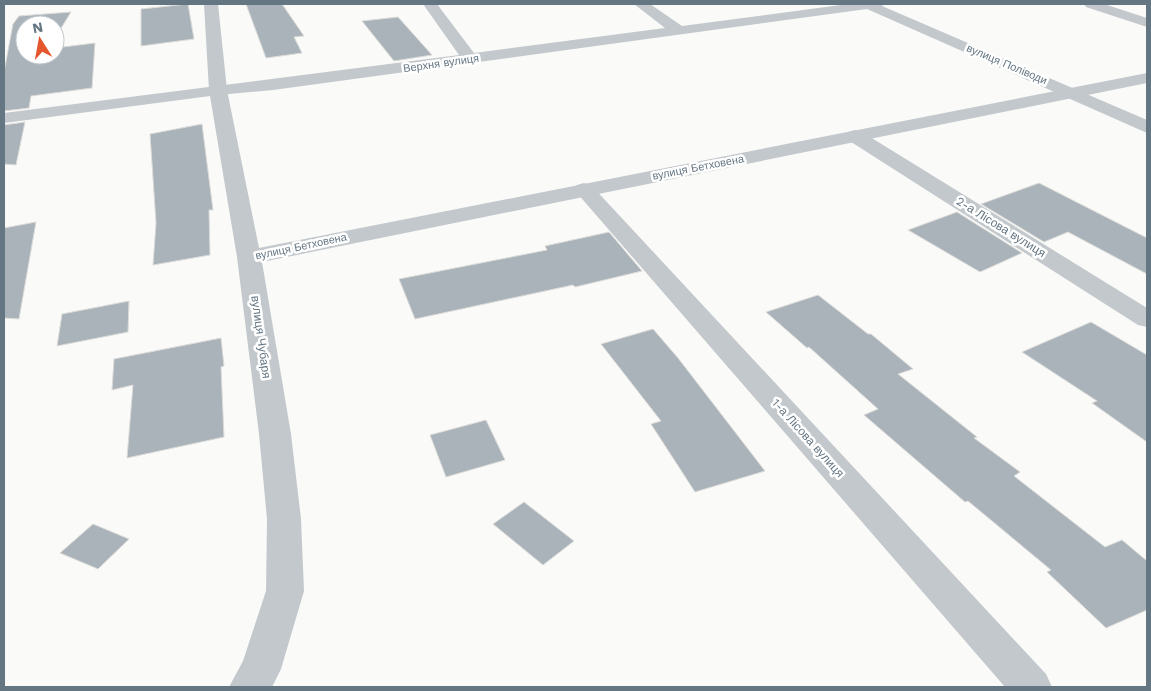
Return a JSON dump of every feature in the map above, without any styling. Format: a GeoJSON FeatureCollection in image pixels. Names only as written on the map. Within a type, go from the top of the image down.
{"type":"FeatureCollection","features":[{"type":"Feature","properties":{"kind":"street","name":"вулиця Чубаря"},"geometry":{"type":"LineString","coordinates":[[210,4],[218,90],[249,257],[275,434],[284,519],[285,591],[255,678]]}},
{"type":"Feature","properties":{"kind":"street"},"geometry":{"type":"LineString","coordinates":[[430,4],[470,60]]}},
{"type":"Feature","properties":{"kind":"street"},"geometry":{"type":"LineString","coordinates":[[641,4],[678,30]]}},
{"type":"Feature","properties":{"kind":"street","name":"Верхня вулиця"},"geometry":{"type":"LineString","coordinates":[[4,118],[218,90],[273,86],[870,4]]}},
{"type":"Feature","properties":{"kind":"street","name":"вулиця Поліводи"},"geometry":{"type":"LineString","coordinates":[[870,4],[1147,127]]}},
{"type":"Feature","properties":{"kind":"street"},"geometry":{"type":"LineString","coordinates":[[1091,4],[1147,23]]}},
{"type":"Feature","properties":{"kind":"street","name":"вулиця Бетховена"},"geometry":{"type":"LineString","coordinates":[[249,257],[1147,78]]}},
{"type":"Feature","properties":{"kind":"street","name":"2-а Лісова вулиця"},"geometry":{"type":"LineString","coordinates":[[855,136],[1147,319]]}},
{"type":"Feature","properties":{"kind":"street","name":"1-а Лісова вулиця"},"geometry":{"type":"LineString","coordinates":[[584,189],[1031,687]]}},
{"type":"Feature","properties":{"kind":"building"},"geometry":{"type":"Polygon","coordinates":[[[188,4],[194,39],[141,46],[141,9],[188,4]]]}},
{"type":"Feature","properties":{"kind":"building"},"geometry":{"type":"Polygon","coordinates":[[[246,4],[282,4],[304,36],[294,37],[302,53],[266,58],[246,4]]]}},
{"type":"Feature","properties":{"kind":"building"},"geometry":{"type":"Polygon","coordinates":[[[71,12],[65,22],[65,15],[32,15],[71,12]]]}},
{"type":"Feature","properties":{"kind":"building"},"geometry":{"type":"Polygon","coordinates":[[[398,17],[432,55],[394,61],[362,21],[398,17]]]}},
{"type":"Feature","properties":{"kind":"building"},"geometry":{"type":"Polygon","coordinates":[[[15,21],[15,65],[65,65],[65,47],[95,43],[92,88],[31,96],[29,108],[4,111],[4,72],[15,21]]]}},
{"type":"Feature","properties":{"kind":"building"},"geometry":{"type":"Polygon","coordinates":[[[25,122],[16,165],[4,164],[4,125],[25,122]]]}},
{"type":"Feature","properties":{"kind":"building"},"geometry":{"type":"Polygon","coordinates":[[[202,124],[213,210],[209,210],[210,255],[153,265],[156,223],[150,134],[202,124]]]}},
{"type":"Feature","properties":{"kind":"building"},"geometry":{"type":"Polygon","coordinates":[[[1039,183],[1147,238],[1147,274],[1068,232],[1044,242],[981,204],[1039,183]]]}},
{"type":"Feature","properties":{"kind":"building"},"geometry":{"type":"Polygon","coordinates":[[[957,212],[1022,253],[980,272],[908,230],[957,212]]]}},
{"type":"Feature","properties":{"kind":"building"},"geometry":{"type":"Polygon","coordinates":[[[36,222],[19,319],[4,318],[4,228],[36,222]]]}},
{"type":"Feature","properties":{"kind":"building"},"geometry":{"type":"Polygon","coordinates":[[[609,232],[642,271],[575,287],[573,285],[415,319],[399,279],[547,250],[545,246],[609,232]]]}},
{"type":"Feature","properties":{"kind":"building"},"geometry":{"type":"Polygon","coordinates":[[[818,295],[868,334],[871,334],[913,369],[898,374],[977,437],[974,438],[1020,472],[1014,476],[1105,547],[1122,540],[1147,561],[1147,610],[1106,628],[1047,572],[1051,570],[968,501],[965,502],[864,415],[878,409],[809,347],[807,348],[766,312],[818,295]]]}},
{"type":"Feature","properties":{"kind":"building"},"geometry":{"type":"Polygon","coordinates":[[[129,301],[128,332],[57,346],[62,314],[129,301]]]}},
{"type":"Feature","properties":{"kind":"building"},"geometry":{"type":"Polygon","coordinates":[[[1091,322],[1147,355],[1147,442],[1092,403],[1097,401],[1022,352],[1091,322]]]}},
{"type":"Feature","properties":{"kind":"building"},"geometry":{"type":"Polygon","coordinates":[[[653,329],[678,358],[765,471],[695,492],[651,424],[661,421],[601,344],[653,329]]]}},
{"type":"Feature","properties":{"kind":"building"},"geometry":{"type":"Polygon","coordinates":[[[221,338],[224,366],[221,367],[224,437],[127,458],[133,385],[112,390],[114,359],[221,338]]]}},
{"type":"Feature","properties":{"kind":"building"},"geometry":{"type":"Polygon","coordinates":[[[486,420],[505,460],[446,477],[430,435],[486,420]]]}},
{"type":"Feature","properties":{"kind":"building"},"geometry":{"type":"Polygon","coordinates":[[[524,502],[574,541],[543,565],[493,524],[524,502]]]}},
{"type":"Feature","properties":{"kind":"building"},"geometry":{"type":"Polygon","coordinates":[[[93,524],[129,539],[98,569],[60,553],[93,524]]]}}]}
